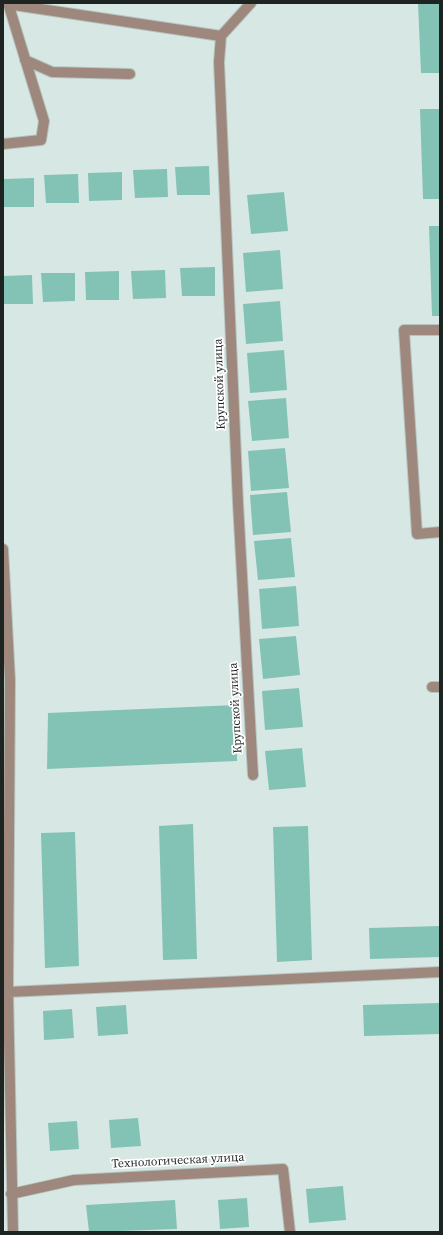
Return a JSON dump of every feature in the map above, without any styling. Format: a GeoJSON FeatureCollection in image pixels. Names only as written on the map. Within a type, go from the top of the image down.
{"type":"FeatureCollection","features":[{"type":"Feature","properties":{"kind":"street"},"geometry":{"type":"LineString","coordinates":[[3,144],[41,140],[44,122],[7,4],[221,36],[251,3]]}},
{"type":"Feature","properties":{"kind":"street","name":"Крупской улица"},"geometry":{"type":"LineString","coordinates":[[221,36],[219,62],[237,487],[253,775]]}},
{"type":"Feature","properties":{"kind":"street"},"geometry":{"type":"LineString","coordinates":[[25,60],[52,72],[130,74]]}},
{"type":"Feature","properties":{"kind":"street"},"geometry":{"type":"LineString","coordinates":[[440,330],[404,330],[417,534],[440,532]]}},
{"type":"Feature","properties":{"kind":"street"},"geometry":{"type":"LineString","coordinates":[[3,549],[10,680],[8,992],[11,1194],[13,1232]]}},
{"type":"Feature","properties":{"kind":"street"},"geometry":{"type":"LineString","coordinates":[[8,992],[440,972]]}},
{"type":"Feature","properties":{"kind":"street","name":"Технологическая улица"},"geometry":{"type":"LineString","coordinates":[[11,1194],[74,1180],[284,1169],[290,1232]]}},
{"type":"Feature","properties":{"kind":"building"},"geometry":{"type":"Polygon","coordinates":[[[418,3],[440,3],[440,73],[421,73],[418,3]]]}},
{"type":"Feature","properties":{"kind":"building"},"geometry":{"type":"Polygon","coordinates":[[[420,109],[440,109],[440,199],[423,199],[420,109]]]}},
{"type":"Feature","properties":{"kind":"building"},"geometry":{"type":"Polygon","coordinates":[[[209,166],[210,195],[177,195],[175,167],[209,166]]]}},
{"type":"Feature","properties":{"kind":"building"},"geometry":{"type":"Polygon","coordinates":[[[167,169],[168,197],[135,198],[133,170],[167,169]]]}},
{"type":"Feature","properties":{"kind":"building"},"geometry":{"type":"Polygon","coordinates":[[[122,172],[122,200],[89,201],[88,173],[122,172]]]}},
{"type":"Feature","properties":{"kind":"building"},"geometry":{"type":"Polygon","coordinates":[[[78,174],[79,203],[46,203],[44,175],[78,174]]]}},
{"type":"Feature","properties":{"kind":"building"},"geometry":{"type":"Polygon","coordinates":[[[34,178],[34,207],[3,207],[3,179],[34,178]]]}},
{"type":"Feature","properties":{"kind":"building"},"geometry":{"type":"Polygon","coordinates":[[[284,192],[288,231],[251,234],[247,195],[284,192]]]}},
{"type":"Feature","properties":{"kind":"building"},"geometry":{"type":"Polygon","coordinates":[[[429,226],[440,226],[440,316],[432,316],[429,226]]]}},
{"type":"Feature","properties":{"kind":"building"},"geometry":{"type":"Polygon","coordinates":[[[280,250],[283,289],[246,292],[243,253],[280,250]]]}},
{"type":"Feature","properties":{"kind":"building"},"geometry":{"type":"Polygon","coordinates":[[[215,267],[215,296],[182,296],[180,268],[215,267]]]}},
{"type":"Feature","properties":{"kind":"building"},"geometry":{"type":"Polygon","coordinates":[[[165,270],[166,298],[133,299],[131,271],[165,270]]]}},
{"type":"Feature","properties":{"kind":"building"},"geometry":{"type":"Polygon","coordinates":[[[119,271],[119,300],[86,300],[85,272],[119,271]]]}},
{"type":"Feature","properties":{"kind":"building"},"geometry":{"type":"Polygon","coordinates":[[[41,273],[75,273],[75,301],[43,302],[41,273]]]}},
{"type":"Feature","properties":{"kind":"building"},"geometry":{"type":"Polygon","coordinates":[[[32,275],[33,304],[3,304],[3,276],[32,275]]]}},
{"type":"Feature","properties":{"kind":"building"},"geometry":{"type":"Polygon","coordinates":[[[280,301],[283,341],[246,344],[243,304],[280,301]]]}},
{"type":"Feature","properties":{"kind":"building"},"geometry":{"type":"Polygon","coordinates":[[[284,350],[287,390],[250,393],[247,353],[284,350]]]}},
{"type":"Feature","properties":{"kind":"building"},"geometry":{"type":"Polygon","coordinates":[[[286,398],[289,438],[252,441],[248,401],[286,398]]]}},
{"type":"Feature","properties":{"kind":"building"},"geometry":{"type":"Polygon","coordinates":[[[285,448],[289,488],[251,491],[248,451],[285,448]]]}},
{"type":"Feature","properties":{"kind":"building"},"geometry":{"type":"Polygon","coordinates":[[[287,492],[291,532],[253,535],[250,495],[287,492]]]}},
{"type":"Feature","properties":{"kind":"building"},"geometry":{"type":"Polygon","coordinates":[[[291,538],[295,577],[258,580],[254,541],[291,538]]]}},
{"type":"Feature","properties":{"kind":"building"},"geometry":{"type":"Polygon","coordinates":[[[296,586],[299,626],[262,629],[259,589],[296,586]]]}},
{"type":"Feature","properties":{"kind":"building"},"geometry":{"type":"Polygon","coordinates":[[[296,636],[300,675],[263,679],[259,639],[296,636]]]}},
{"type":"Feature","properties":{"kind":"building"},"geometry":{"type":"Polygon","coordinates":[[[299,688],[303,727],[265,730],[262,691],[299,688]]]}},
{"type":"Feature","properties":{"kind":"building"},"geometry":{"type":"Polygon","coordinates":[[[236,705],[237,761],[47,769],[48,713],[236,705]]]}},
{"type":"Feature","properties":{"kind":"building"},"geometry":{"type":"Polygon","coordinates":[[[302,748],[306,787],[269,790],[265,751],[302,748]]]}},
{"type":"Feature","properties":{"kind":"building"},"geometry":{"type":"Polygon","coordinates":[[[193,824],[197,959],[163,960],[159,826],[193,824]]]}},
{"type":"Feature","properties":{"kind":"building"},"geometry":{"type":"Polygon","coordinates":[[[308,826],[312,960],[277,962],[273,827],[308,826]]]}},
{"type":"Feature","properties":{"kind":"building"},"geometry":{"type":"Polygon","coordinates":[[[75,832],[79,966],[45,968],[41,833],[75,832]]]}},
{"type":"Feature","properties":{"kind":"building"},"geometry":{"type":"Polygon","coordinates":[[[440,926],[440,957],[370,959],[369,928],[440,926]]]}},
{"type":"Feature","properties":{"kind":"building"},"geometry":{"type":"Polygon","coordinates":[[[440,1003],[440,1034],[364,1036],[363,1005],[440,1003]]]}},
{"type":"Feature","properties":{"kind":"building"},"geometry":{"type":"Polygon","coordinates":[[[126,1005],[128,1034],[98,1036],[96,1007],[126,1005]]]}},
{"type":"Feature","properties":{"kind":"building"},"geometry":{"type":"Polygon","coordinates":[[[72,1009],[74,1038],[44,1040],[43,1011],[72,1009]]]}},
{"type":"Feature","properties":{"kind":"building"},"geometry":{"type":"Polygon","coordinates":[[[138,1118],[141,1146],[111,1148],[109,1120],[138,1118]]]}},
{"type":"Feature","properties":{"kind":"building"},"geometry":{"type":"Polygon","coordinates":[[[77,1121],[79,1149],[50,1151],[48,1123],[77,1121]]]}},
{"type":"Feature","properties":{"kind":"building"},"geometry":{"type":"Polygon","coordinates":[[[343,1186],[346,1220],[309,1223],[306,1189],[343,1186]]]}},
{"type":"Feature","properties":{"kind":"building"},"geometry":{"type":"Polygon","coordinates":[[[247,1198],[249,1227],[220,1229],[218,1200],[247,1198]]]}},
{"type":"Feature","properties":{"kind":"building"},"geometry":{"type":"Polygon","coordinates":[[[175,1200],[177,1229],[89,1232],[86,1205],[175,1200]]]}}]}
